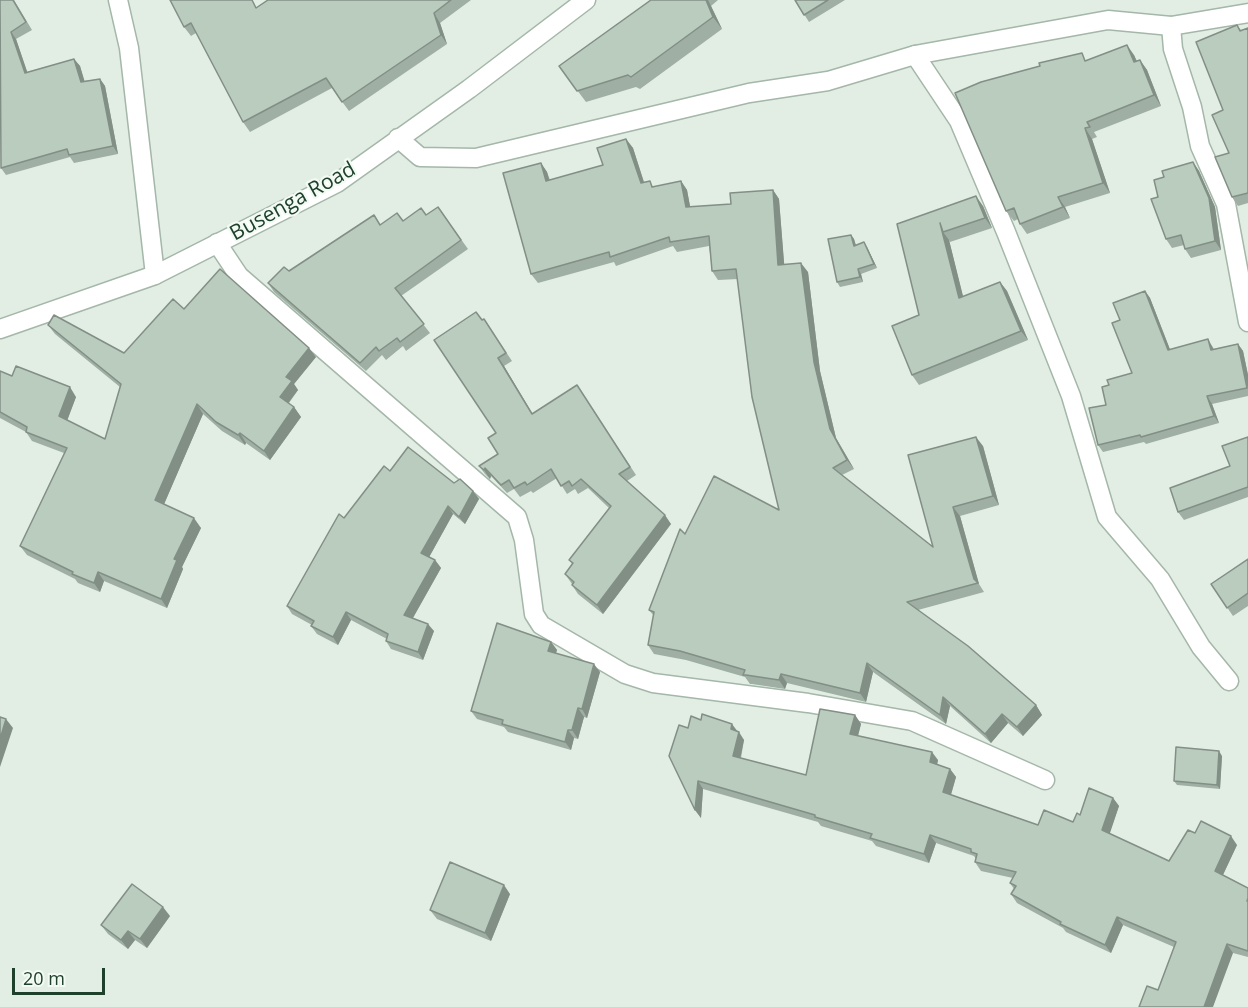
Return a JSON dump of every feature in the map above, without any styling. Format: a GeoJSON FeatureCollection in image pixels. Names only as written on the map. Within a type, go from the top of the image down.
{"type":"FeatureCollection","features":[{"type":"Feature","properties":{"kind":"street"},"geometry":{"type":"LineString","coordinates":[[118,0],[129,48],[155,276]]}},
{"type":"Feature","properties":{"kind":"street","name":"Busenga Road"},"geometry":{"type":"LineString","coordinates":[[0,329],[155,276],[337,183],[469,89],[586,0]]}},
{"type":"Feature","properties":{"kind":"street"},"geometry":{"type":"LineString","coordinates":[[398,138],[420,157],[476,158],[749,93],[828,81],[915,55],[1108,20],[1171,26],[1248,13]]}},
{"type":"Feature","properties":{"kind":"street"},"geometry":{"type":"LineString","coordinates":[[1171,26],[1173,49],[1192,107],[1200,146],[1226,204],[1248,322]]}},
{"type":"Feature","properties":{"kind":"street"},"geometry":{"type":"LineString","coordinates":[[915,55],[960,121],[1071,396],[1107,518],[1160,579],[1201,647],[1229,681]]}},
{"type":"Feature","properties":{"kind":"street"},"geometry":{"type":"LineString","coordinates":[[217,243],[239,276],[517,517],[524,540],[534,614],[541,624],[625,674],[653,683],[808,703],[912,721],[1045,780]]}},
{"type":"Feature","properties":{"kind":"building"},"geometry":{"type":"Polygon","coordinates":[[[0,0],[13,0],[26,22],[11,32],[25,73],[74,59],[81,82],[100,79],[113,146],[69,155],[67,149],[1,168],[0,0]]]}},
{"type":"Feature","properties":{"kind":"building"},"geometry":{"type":"Polygon","coordinates":[[[170,0],[252,0],[256,8],[268,0],[451,0],[434,13],[441,35],[342,102],[326,78],[243,122],[191,23],[184,27],[170,0]]]}},
{"type":"Feature","properties":{"kind":"building"},"geometry":{"type":"Polygon","coordinates":[[[651,0],[706,0],[713,17],[631,77],[628,75],[577,91],[559,66],[651,0]]]}},
{"type":"Feature","properties":{"kind":"building"},"geometry":{"type":"Polygon","coordinates":[[[795,0],[828,0],[804,15],[795,0]]]}},
{"type":"Feature","properties":{"kind":"building"},"geometry":{"type":"Polygon","coordinates":[[[1237,25],[1240,31],[1248,28],[1248,193],[1232,197],[1215,157],[1229,153],[1212,115],[1223,110],[1196,42],[1237,25]]]}},
{"type":"Feature","properties":{"kind":"building"},"geometry":{"type":"Polygon","coordinates":[[[1127,45],[1134,62],[1140,60],[1154,95],[1087,122],[1090,127],[1085,128],[1103,183],[1058,197],[1063,207],[1020,224],[1014,208],[1006,211],[955,93],[981,82],[1040,66],[1039,63],[1082,53],[1085,61],[1127,45]]]}},
{"type":"Feature","properties":{"kind":"building"},"geometry":{"type":"Polygon","coordinates":[[[626,139],[641,183],[650,181],[652,187],[681,181],[686,207],[731,204],[730,193],[773,190],[778,265],[801,263],[814,362],[830,429],[847,460],[833,468],[933,547],[908,455],[976,437],[993,496],[953,507],[974,579],[978,583],[907,602],[968,646],[1036,705],[1017,727],[1002,714],[985,734],[943,697],[940,715],[867,663],[860,693],[781,674],[779,680],[743,675],[745,670],[680,651],[648,645],[654,612],[649,610],[680,529],[685,534],[714,476],[779,510],[752,397],[736,269],[712,271],[709,236],[670,242],[669,237],[610,257],[609,252],[531,274],[503,173],[541,163],[546,181],[603,165],[597,148],[626,139]]]}},
{"type":"Feature","properties":{"kind":"building"},"geometry":{"type":"Polygon","coordinates":[[[1193,162],[1209,198],[1215,241],[1185,249],[1181,235],[1166,239],[1151,199],[1158,197],[1154,180],[1164,177],[1162,171],[1193,162]]]}},
{"type":"Feature","properties":{"kind":"building"},"geometry":{"type":"Polygon","coordinates":[[[976,196],[985,218],[943,232],[940,223],[959,298],[1000,282],[1021,331],[912,375],[892,326],[919,315],[897,224],[976,196]]]}},
{"type":"Feature","properties":{"kind":"building"},"geometry":{"type":"Polygon","coordinates":[[[438,207],[461,240],[395,288],[424,324],[400,342],[397,338],[379,351],[376,347],[360,363],[268,283],[284,267],[289,271],[374,215],[380,225],[397,213],[403,221],[421,208],[426,215],[438,207]]]}},
{"type":"Feature","properties":{"kind":"building"},"geometry":{"type":"Polygon","coordinates":[[[851,235],[854,246],[864,242],[874,264],[858,269],[860,277],[837,282],[828,239],[851,235]]]}},
{"type":"Feature","properties":{"kind":"building"},"geometry":{"type":"Polygon","coordinates":[[[220,269],[309,348],[286,377],[292,381],[280,397],[294,407],[264,451],[240,433],[238,435],[216,422],[197,404],[155,500],[194,518],[174,559],[177,560],[161,599],[98,572],[94,583],[20,546],[67,448],[26,432],[27,427],[0,412],[0,371],[12,376],[16,366],[70,387],[59,416],[105,439],[121,384],[48,325],[54,315],[124,353],[173,299],[184,309],[220,269]]]}},
{"type":"Feature","properties":{"kind":"building"},"geometry":{"type":"Polygon","coordinates":[[[1145,291],[1168,350],[1208,339],[1211,350],[1238,344],[1247,388],[1207,396],[1214,416],[1141,437],[1140,435],[1098,445],[1089,408],[1106,405],[1102,387],[1109,385],[1107,380],[1132,373],[1112,323],[1120,320],[1113,303],[1145,291]]]}},
{"type":"Feature","properties":{"kind":"building"},"geometry":{"type":"Polygon","coordinates":[[[476,312],[482,320],[484,319],[506,353],[498,358],[532,414],[577,385],[630,467],[619,474],[665,515],[597,605],[572,585],[574,582],[565,574],[573,563],[569,560],[611,506],[581,479],[572,486],[569,481],[561,486],[551,469],[527,485],[525,482],[514,488],[509,480],[501,485],[485,468],[484,470],[479,466],[498,454],[488,438],[496,433],[434,340],[476,312]]]}},
{"type":"Feature","properties":{"kind":"building"},"geometry":{"type":"Polygon","coordinates":[[[1248,437],[1248,487],[1178,512],[1170,488],[1230,466],[1222,446],[1248,437]]]}},
{"type":"Feature","properties":{"kind":"building"},"geometry":{"type":"Polygon","coordinates":[[[408,447],[454,483],[460,479],[473,491],[459,517],[448,506],[421,553],[435,560],[404,615],[428,624],[418,652],[386,641],[388,634],[346,612],[333,637],[311,626],[314,621],[287,606],[339,514],[344,518],[384,466],[390,471],[408,447]]]}},
{"type":"Feature","properties":{"kind":"building"},"geometry":{"type":"Polygon","coordinates":[[[1248,559],[1248,593],[1227,608],[1211,584],[1248,559]]]}},
{"type":"Feature","properties":{"kind":"building"},"geometry":{"type":"Polygon","coordinates":[[[497,623],[551,642],[548,651],[594,664],[582,709],[578,708],[572,730],[568,730],[565,742],[502,724],[503,720],[471,711],[497,623]]]}},
{"type":"Feature","properties":{"kind":"building"},"geometry":{"type":"Polygon","coordinates":[[[820,709],[855,715],[850,734],[932,752],[930,762],[950,769],[943,792],[1038,825],[1044,810],[1073,822],[1077,813],[1080,815],[1089,788],[1113,798],[1102,830],[1169,861],[1188,830],[1195,833],[1201,821],[1231,836],[1215,871],[1248,888],[1248,951],[1227,944],[1204,1007],[1139,1007],[1147,986],[1158,990],[1176,942],[1117,917],[1105,945],[1060,924],[1061,922],[1011,894],[1016,886],[1010,883],[1016,872],[975,862],[977,854],[971,852],[971,849],[930,835],[924,854],[870,838],[872,834],[815,817],[815,815],[698,781],[695,810],[669,756],[679,725],[688,728],[691,716],[701,720],[702,714],[732,724],[731,729],[739,732],[733,756],[806,775],[820,709]]]}},
{"type":"Feature","properties":{"kind":"building"},"geometry":{"type":"Polygon","coordinates":[[[0,717],[6,719],[0,739],[0,717]]]}},
{"type":"Feature","properties":{"kind":"building"},"geometry":{"type":"Polygon","coordinates":[[[1176,747],[1219,751],[1217,785],[1174,781],[1176,747]]]}},
{"type":"Feature","properties":{"kind":"building"},"geometry":{"type":"Polygon","coordinates":[[[450,862],[504,885],[485,933],[430,910],[450,862]]]}},
{"type":"Feature","properties":{"kind":"building"},"geometry":{"type":"Polygon","coordinates":[[[132,884],[163,907],[140,939],[128,931],[121,940],[101,925],[132,884]]]}}]}
